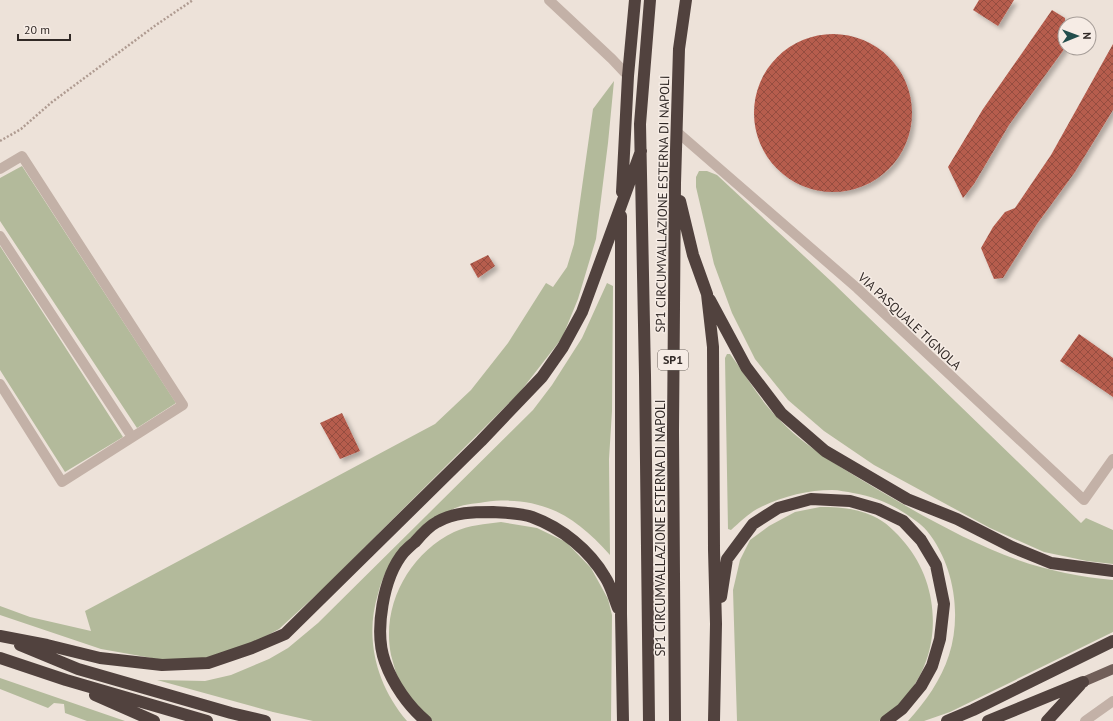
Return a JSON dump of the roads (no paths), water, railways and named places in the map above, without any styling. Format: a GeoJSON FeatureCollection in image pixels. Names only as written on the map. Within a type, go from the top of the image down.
{"type":"FeatureCollection","features":[{"type":"Feature","properties":{"kind":"highway"},"geometry":{"type":"LineString","coordinates":[[623,721],[621,614],[621,207],[628,76],[635,0]]}},
{"type":"Feature","properties":{"kind":"highway","name":"SP1 CIRCUMVALLAZIONE ESTERNA DI NAPOLI"},"geometry":{"type":"LineString","coordinates":[[649,721],[645,375],[640,124],[650,0]]}},
{"type":"Feature","properties":{"kind":"highway","name":"SP1 CIRCUMVALLAZIONE ESTERNA DI NAPOLI"},"geometry":{"type":"LineString","coordinates":[[675,721],[673,431],[675,183],[679,49],[686,0]]}},
{"type":"Feature","properties":{"kind":"highway"},"geometry":{"type":"LineString","coordinates":[[0,637],[47,645],[100,658],[162,665],[208,663],[252,648],[285,634],[481,441],[542,377],[582,312],[641,151]]}},
{"type":"Feature","properties":{"kind":"highway","name":"SP1"},"geometry":{"type":"LineString","coordinates":[[675,183],[692,255],[707,294],[713,347],[716,624],[714,721]]}},
{"type":"Feature","properties":{"kind":"highway"},"geometry":{"type":"LineString","coordinates":[[707,294],[746,367],[781,413],[825,451],[907,499],[957,519],[1012,547],[1051,563],[1113,572]]}},
{"type":"Feature","properties":{"kind":"highway"},"geometry":{"type":"LineString","coordinates":[[716,624],[727,559],[752,524],[778,508],[811,499],[850,501],[878,509],[903,521],[921,540],[936,565],[944,604],[940,639],[932,666],[922,686],[902,709],[886,721]]}},
{"type":"Feature","properties":{"kind":"highway"},"geometry":{"type":"LineString","coordinates":[[426,721],[418,715],[406,700],[394,681],[385,661],[381,639],[381,616],[385,593],[392,572],[403,553],[437,522],[458,514],[487,512],[531,517],[552,526],[574,541],[592,558],[606,578],[621,614]]}},
{"type":"Feature","properties":{"kind":"highway"},"geometry":{"type":"LineString","coordinates":[[0,637],[78,669],[231,713],[265,721]]}},
{"type":"Feature","properties":{"kind":"highway"},"geometry":{"type":"LineString","coordinates":[[947,721],[974,710],[1113,641]]}},
{"type":"Feature","properties":{"kind":"highway"},"geometry":{"type":"LineString","coordinates":[[0,658],[66,680],[207,721]]}},
{"type":"Feature","properties":{"kind":"highway"},"geometry":{"type":"LineString","coordinates":[[66,680],[120,707],[154,721]]}},
{"type":"Feature","properties":{"kind":"highway"},"geometry":{"type":"LineString","coordinates":[[988,721],[1083,682]]}},
{"type":"Feature","properties":{"kind":"highway"},"geometry":{"type":"LineString","coordinates":[[1047,721],[1083,682]]}},
{"type":"Feature","properties":{"kind":"main road"},"geometry":{"type":"LineString","coordinates":[[1083,682],[1113,669]]}},
{"type":"Feature","properties":{"kind":"street"},"geometry":{"type":"LineString","coordinates":[[549,0],[612,58],[628,76]]}},
{"type":"Feature","properties":{"kind":"street","name":"VIA PASQUALE TIGNOLA"},"geometry":{"type":"LineString","coordinates":[[676,131],[857,288],[1084,500],[1113,459]]}},
{"type":"Feature","properties":{"kind":"street"},"geometry":{"type":"LineString","coordinates":[[0,169],[22,156],[183,405],[62,482],[0,384]]}},
{"type":"Feature","properties":{"kind":"street"},"geometry":{"type":"LineString","coordinates":[[0,236],[132,437]]}},
{"type":"Feature","properties":{"kind":"street"},"geometry":{"type":"LineString","coordinates":[[1085,721],[1113,701]]}}]}
